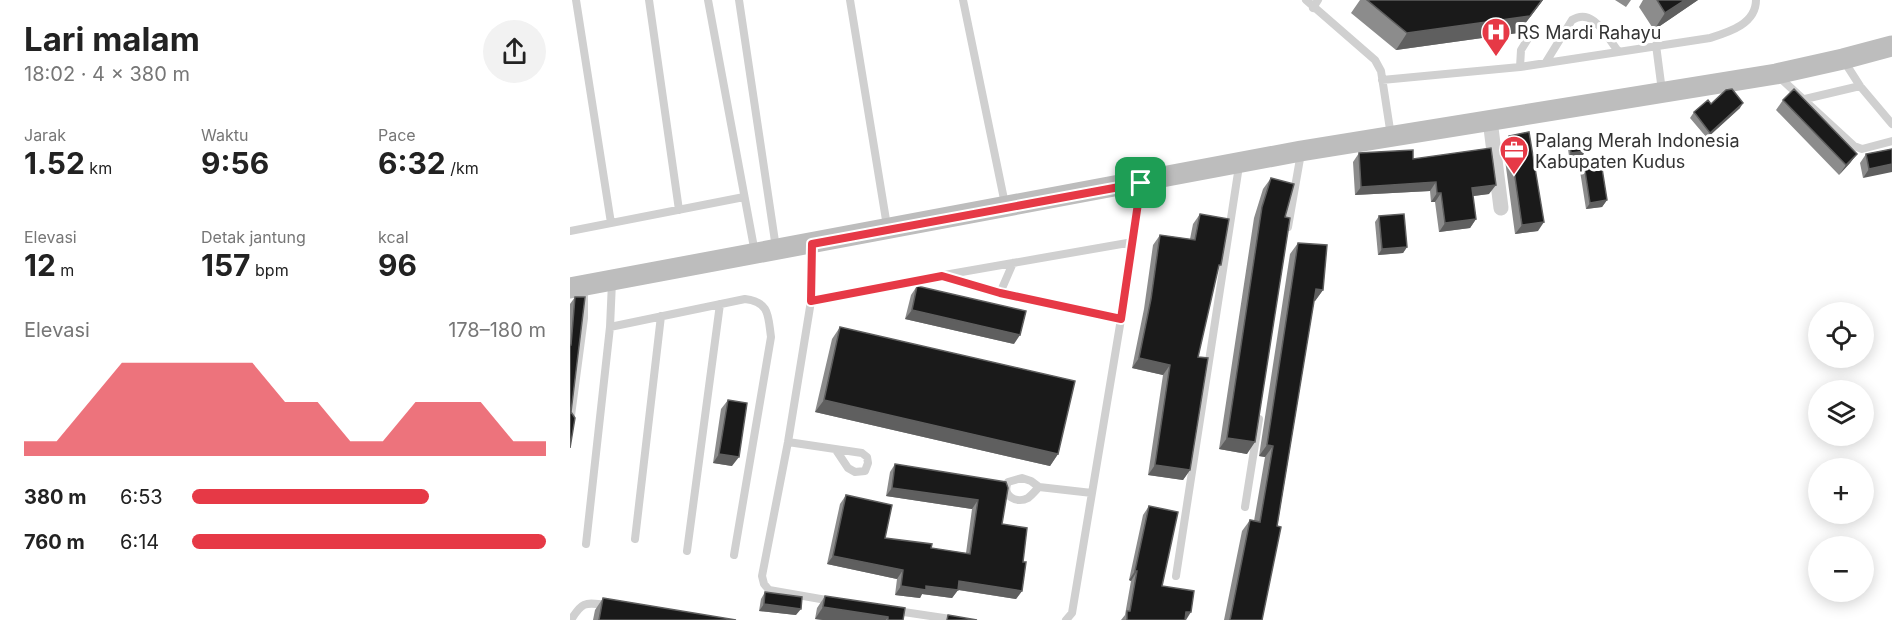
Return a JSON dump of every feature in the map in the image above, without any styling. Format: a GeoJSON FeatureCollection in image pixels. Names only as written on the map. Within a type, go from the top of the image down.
{"type":"FeatureCollection","features":[{"type":"Feature","properties":{"kind":"main road"},"geometry":{"type":"LineString","coordinates":[[577,287],[1141,183],[1301,151],[1776,74],[1892,46]]}},
{"type":"Feature","properties":{"kind":"street"},"geometry":{"type":"LineString","coordinates":[[1490,120],[1501,208]]}},
{"type":"Feature","properties":{"kind":"lane"},"geometry":{"type":"LineString","coordinates":[[576,0],[610,223]]}},
{"type":"Feature","properties":{"kind":"lane"},"geometry":{"type":"LineString","coordinates":[[649,0],[680,210]]}},
{"type":"Feature","properties":{"kind":"lane"},"geometry":{"type":"LineString","coordinates":[[708,0],[755,255]]}},
{"type":"Feature","properties":{"kind":"lane"},"geometry":{"type":"LineString","coordinates":[[739,0],[777,250]]}},
{"type":"Feature","properties":{"kind":"lane"},"geometry":{"type":"LineString","coordinates":[[850,0],[887,230]]}},
{"type":"Feature","properties":{"kind":"lane"},"geometry":{"type":"LineString","coordinates":[[963,0],[1006,207]]}},
{"type":"Feature","properties":{"kind":"lane"},"geometry":{"type":"LineString","coordinates":[[1306,0],[1375,60],[1381,71],[1391,136]]}},
{"type":"Feature","properties":{"kind":"lane"},"geometry":{"type":"LineString","coordinates":[[1313,8],[1318,0]]}},
{"type":"Feature","properties":{"kind":"lane"},"geometry":{"type":"LineString","coordinates":[[1382,80],[1520,67],[1710,38],[1728,33],[1751,17],[1756,0]]}},
{"type":"Feature","properties":{"kind":"lane"},"geometry":{"type":"LineString","coordinates":[[1546,62],[1572,20],[1579,16],[1586,15],[1593,19],[1618,51]]}},
{"type":"Feature","properties":{"kind":"lane"},"geometry":{"type":"LineString","coordinates":[[1520,67],[1521,50],[1532,34]]}},
{"type":"Feature","properties":{"kind":"lane"},"geometry":{"type":"LineString","coordinates":[[1656,45],[1663,92]]}},
{"type":"Feature","properties":{"kind":"lane"},"geometry":{"type":"LineString","coordinates":[[1844,59],[1860,86],[1892,124]]}},
{"type":"Feature","properties":{"kind":"lane"},"geometry":{"type":"LineString","coordinates":[[1776,74],[1854,146],[1862,149],[1892,141]]}},
{"type":"Feature","properties":{"kind":"lane"},"geometry":{"type":"LineString","coordinates":[[1805,99],[1860,86]]}},
{"type":"Feature","properties":{"kind":"lane"},"geometry":{"type":"LineString","coordinates":[[1287,234],[1301,151]]}},
{"type":"Feature","properties":{"kind":"lane"},"geometry":{"type":"LineString","coordinates":[[1176,576],[1239,164]]}},
{"type":"Feature","properties":{"kind":"lane"},"geometry":{"type":"LineString","coordinates":[[1066,620],[1072,613],[1121,319],[1141,183]]}},
{"type":"Feature","properties":{"kind":"lane"},"geometry":{"type":"LineString","coordinates":[[570,231],[744,197]]}},
{"type":"Feature","properties":{"kind":"lane"},"geometry":{"type":"LineString","coordinates":[[811,301],[1133,242]]}},
{"type":"Feature","properties":{"kind":"lane"},"geometry":{"type":"LineString","coordinates":[[812,244],[811,301],[788,442],[762,576],[769,590],[836,602]]}},
{"type":"Feature","properties":{"kind":"lane"},"geometry":{"type":"LineString","coordinates":[[1000,293],[1013,263]]}},
{"type":"Feature","properties":{"kind":"lane"},"geometry":{"type":"LineString","coordinates":[[942,276],[1000,293],[1121,319]]}},
{"type":"Feature","properties":{"kind":"lane"},"geometry":{"type":"LineString","coordinates":[[586,544],[610,327],[612,281]]}},
{"type":"Feature","properties":{"kind":"lane"},"geometry":{"type":"LineString","coordinates":[[570,423],[584,318],[577,287]]}},
{"type":"Feature","properties":{"kind":"lane"},"geometry":{"type":"LineString","coordinates":[[610,327],[745,299],[758,300],[765,307],[771,337],[734,555]]}},
{"type":"Feature","properties":{"kind":"lane"},"geometry":{"type":"LineString","coordinates":[[687,551],[720,304]]}},
{"type":"Feature","properties":{"kind":"lane"},"geometry":{"type":"LineString","coordinates":[[635,539],[661,316]]}},
{"type":"Feature","properties":{"kind":"lane"},"geometry":{"type":"LineString","coordinates":[[1245,507],[1260,413]]}},
{"type":"Feature","properties":{"kind":"lane"},"geometry":{"type":"LineString","coordinates":[[788,442],[836,450]]}},
{"type":"Feature","properties":{"kind":"lane"},"geometry":{"type":"LineString","coordinates":[[1039,487],[1092,493]]}},
{"type":"Feature","properties":{"kind":"lane"},"geometry":{"type":"LineString","coordinates":[[571,620],[580,605],[584,603],[616,605]]}},
{"type":"Feature","properties":{"kind":"lane"},"geometry":{"type":"LineString","coordinates":[[891,610],[957,620]]}},
{"type":"Feature","properties":{"kind":"building"},"geometry":{"type":"Polygon","coordinates":[[[1367,0],[1542,0],[1530,16],[1407,33],[1367,0]]]}},
{"type":"Feature","properties":{"kind":"building"},"geometry":{"type":"Polygon","coordinates":[[[1657,0],[1685,0],[1665,13],[1657,0]]]}},
{"type":"Feature","properties":{"kind":"building"},"geometry":{"type":"Polygon","coordinates":[[[1732,89],[1743,103],[1710,133],[1694,112],[1708,100],[1711,104],[1726,90],[1732,89]]]}},
{"type":"Feature","properties":{"kind":"building"},"geometry":{"type":"Polygon","coordinates":[[[1794,89],[1857,154],[1846,165],[1783,100],[1794,89]]]}},
{"type":"Feature","properties":{"kind":"building"},"geometry":{"type":"Polygon","coordinates":[[[1529,132],[1544,222],[1522,225],[1509,136],[1529,132]]]}},
{"type":"Feature","properties":{"kind":"building"},"geometry":{"type":"Polygon","coordinates":[[[1583,137],[1585,151],[1571,153],[1569,138],[1583,137]]]}},
{"type":"Feature","properties":{"kind":"building"},"geometry":{"type":"Polygon","coordinates":[[[1491,148],[1496,185],[1472,188],[1476,219],[1445,223],[1441,193],[1437,193],[1436,182],[1361,187],[1359,153],[1413,150],[1413,159],[1491,148]]]}},
{"type":"Feature","properties":{"kind":"building"},"geometry":{"type":"Polygon","coordinates":[[[1892,149],[1892,164],[1869,169],[1866,154],[1892,149]]]}},
{"type":"Feature","properties":{"kind":"building"},"geometry":{"type":"Polygon","coordinates":[[[1601,162],[1607,200],[1590,203],[1584,164],[1601,162]]]}},
{"type":"Feature","properties":{"kind":"building"},"geometry":{"type":"Polygon","coordinates":[[[1271,178],[1294,184],[1285,217],[1290,218],[1255,442],[1227,438],[1262,207],[1271,178]]]}},
{"type":"Feature","properties":{"kind":"building"},"geometry":{"type":"Polygon","coordinates":[[[1200,214],[1229,219],[1221,265],[1219,265],[1198,357],[1208,358],[1190,470],[1155,465],[1170,365],[1139,358],[1151,299],[1160,235],[1195,240],[1200,214]]]}},
{"type":"Feature","properties":{"kind":"building"},"geometry":{"type":"Polygon","coordinates":[[[1404,214],[1407,247],[1382,249],[1379,216],[1404,214]]]}},
{"type":"Feature","properties":{"kind":"building"},"geometry":{"type":"Polygon","coordinates":[[[1298,243],[1327,245],[1323,290],[1316,289],[1277,526],[1281,527],[1262,620],[1230,620],[1250,520],[1260,522],[1273,446],[1267,445],[1298,243]]]}},
{"type":"Feature","properties":{"kind":"building"},"geometry":{"type":"Polygon","coordinates":[[[917,286],[1026,311],[1020,335],[912,310],[917,286]]]}},
{"type":"Feature","properties":{"kind":"building"},"geometry":{"type":"Polygon","coordinates":[[[575,297],[585,297],[571,412],[575,418],[570,448],[570,345],[575,297]]]}},
{"type":"Feature","properties":{"kind":"building"},"geometry":{"type":"Polygon","coordinates":[[[840,327],[1075,381],[1058,454],[824,400],[840,327]]]}},
{"type":"Feature","properties":{"kind":"building"},"geometry":{"type":"Polygon","coordinates":[[[728,400],[747,403],[739,457],[719,454],[728,400]]]}},
{"type":"Feature","properties":{"kind":"building"},"geometry":{"type":"Polygon","coordinates":[[[895,464],[1006,482],[1008,488],[1002,524],[1027,528],[1022,591],[959,581],[958,590],[926,586],[926,590],[901,586],[903,570],[833,556],[846,495],[892,505],[885,538],[932,544],[931,548],[970,554],[978,500],[892,488],[895,464]]]}},
{"type":"Feature","properties":{"kind":"building"},"geometry":{"type":"Polygon","coordinates":[[[1149,506],[1178,512],[1162,586],[1194,591],[1191,612],[1186,612],[1185,620],[1127,620],[1149,506]]]}},
{"type":"Feature","properties":{"kind":"building"},"geometry":{"type":"Polygon","coordinates":[[[765,592],[802,597],[801,609],[764,604],[765,592]]]}},
{"type":"Feature","properties":{"kind":"building"},"geometry":{"type":"Polygon","coordinates":[[[825,596],[905,608],[903,620],[888,620],[888,617],[823,607],[825,596]]]}},
{"type":"Feature","properties":{"kind":"building"},"geometry":{"type":"Polygon","coordinates":[[[603,598],[736,620],[599,620],[603,598]]]}},
{"type":"Feature","properties":{"kind":"building"},"geometry":{"type":"Polygon","coordinates":[[[948,615],[977,620],[947,620],[948,615]]]}},
{"type":"Feature","properties":{"kind":"place","name":"RS Mardi Rahayu"},"geometry":{"type":"Point","coordinates":[1496,58]}},
{"type":"Feature","properties":{"kind":"place","name":"Palang Merah Indonesia Kabupaten Kudus"},"geometry":{"type":"Point","coordinates":[1514,176]}},
{"type":"Feature","properties":{"kind":"route"},"geometry":{"type":"LineString","coordinates":[[1141,183],[1121,319],[1000,293],[942,276],[811,301],[812,244],[1141,183]]}}]}
